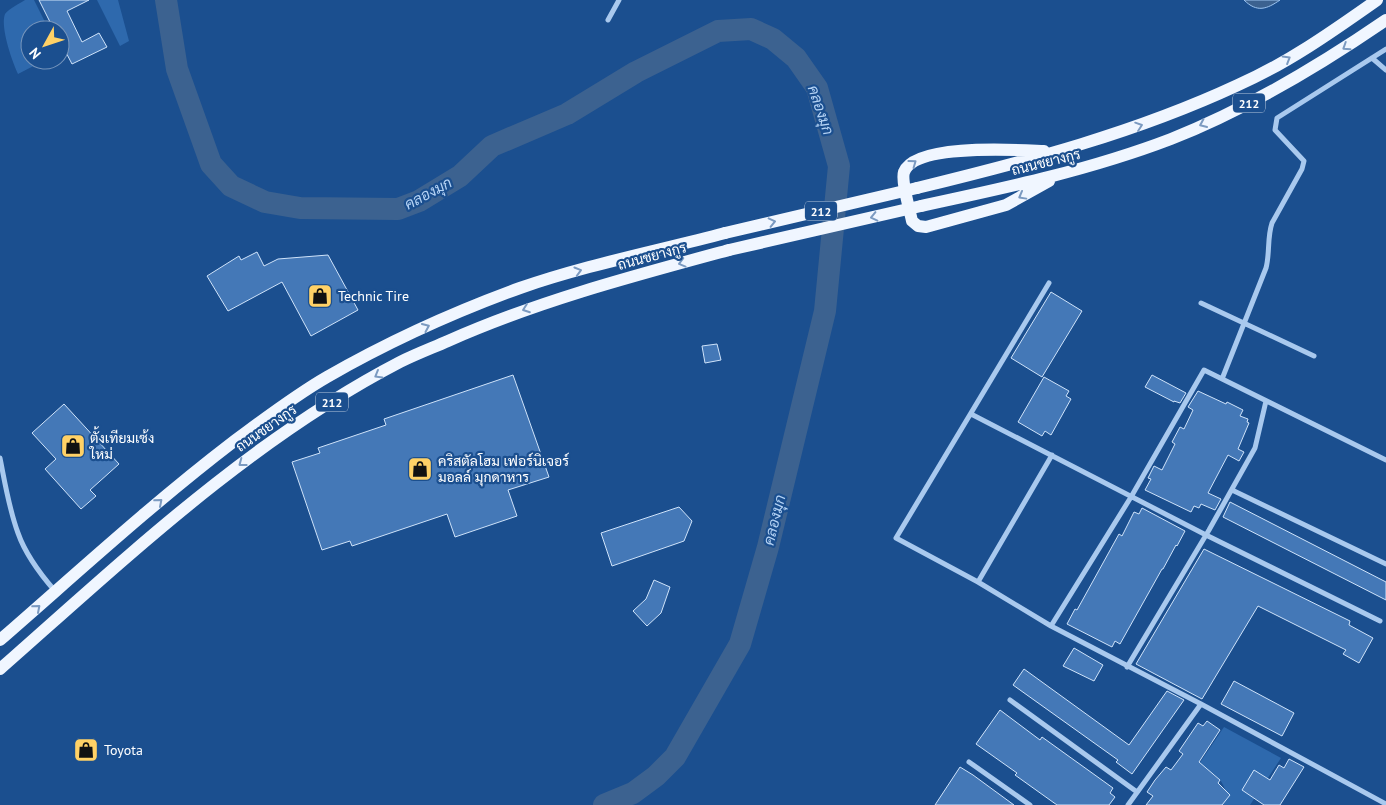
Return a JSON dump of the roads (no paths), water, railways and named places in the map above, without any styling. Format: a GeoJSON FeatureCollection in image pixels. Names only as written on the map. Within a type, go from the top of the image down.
{"type":"FeatureCollection","features":[{"type":"Feature","properties":{"kind":"main road","name":"ถนนชยางกูร"},"geometry":{"type":"LineString","coordinates":[[0,640],[191,474],[262,420],[325,378],[390,343],[474,306],[521,288],[598,265],[999,168],[1093,142],[1163,118],[1240,85],[1279,64],[1377,0]]}},
{"type":"Feature","properties":{"kind":"main road","name":"ถนนชยางกูร"},"geometry":{"type":"LineString","coordinates":[[0,670],[205,491],[277,437],[338,397],[401,361],[492,322],[532,307],[606,284],[729,250],[1064,173],[1171,139],[1249,103],[1326,60],[1386,20]]}},
{"type":"Feature","properties":{"kind":"main road"},"geometry":{"type":"LineString","coordinates":[[1057,152],[988,149],[958,151],[916,159],[907,166],[903,175],[912,221],[918,226],[926,227],[1006,205],[1064,173]]}},
{"type":"Feature","properties":{"kind":"street"},"geometry":{"type":"LineString","coordinates":[[608,20],[619,0]]}},
{"type":"Feature","properties":{"kind":"street"},"geometry":{"type":"LineString","coordinates":[[1222,380],[1266,268],[1269,258],[1269,231],[1302,169],[1304,161],[1275,130],[1277,118],[1386,50]]}},
{"type":"Feature","properties":{"kind":"street"},"geometry":{"type":"LineString","coordinates":[[1372,58],[1386,70]]}},
{"type":"Feature","properties":{"kind":"street"},"geometry":{"type":"LineString","coordinates":[[1049,283],[896,538],[978,582],[1051,626],[1201,704],[1386,804]]}},
{"type":"Feature","properties":{"kind":"street"},"geometry":{"type":"LineString","coordinates":[[1201,303],[1314,356]]}},
{"type":"Feature","properties":{"kind":"street"},"geometry":{"type":"LineString","coordinates":[[1051,626],[1131,497],[1204,370],[1386,460]]}},
{"type":"Feature","properties":{"kind":"street"},"geometry":{"type":"LineString","coordinates":[[1127,667],[1206,536],[1255,448],[1266,401]]}},
{"type":"Feature","properties":{"kind":"street"},"geometry":{"type":"LineString","coordinates":[[971,414],[1206,536],[1380,621]]}},
{"type":"Feature","properties":{"kind":"street"},"geometry":{"type":"LineString","coordinates":[[978,582],[1052,455]]}},
{"type":"Feature","properties":{"kind":"street"},"geometry":{"type":"LineString","coordinates":[[0,458],[8,500],[18,535],[41,575],[56,592]]}},
{"type":"Feature","properties":{"kind":"street"},"geometry":{"type":"LineString","coordinates":[[1232,490],[1386,564]]}},
{"type":"Feature","properties":{"kind":"street"},"geometry":{"type":"LineString","coordinates":[[1010,700],[1137,792]]}},
{"type":"Feature","properties":{"kind":"street"},"geometry":{"type":"LineString","coordinates":[[1128,805],[1201,704]]}},
{"type":"Feature","properties":{"kind":"street"},"geometry":{"type":"LineString","coordinates":[[969,762],[1030,805]]}},
{"type":"Feature","properties":{"kind":"waterway","name":"คลองมุก"},"geometry":{"type":"LineString","coordinates":[[166,0],[177,69],[211,164],[231,186],[265,202],[300,208],[398,209],[419,201],[460,176],[492,146],[567,114],[636,72],[718,31],[751,29],[773,39],[796,58],[817,88],[839,166],[825,311],[768,547],[740,644],[675,757],[656,776],[633,793],[604,805]]}},
{"type":"Feature","properties":{"kind":"place","name":"Technic Tire"},"geometry":{"type":"Point","coordinates":[320,296]}},
{"type":"Feature","properties":{"kind":"place","name":"ตั้งเทียมเซ้ง ใหม่"},"geometry":{"type":"Point","coordinates":[73,446]}},
{"type":"Feature","properties":{"kind":"place","name":"คริสตัลโฮม เฟอร์นิเจอร์ มอลล์ มุกดาหาร"},"geometry":{"type":"Point","coordinates":[420,469]}},
{"type":"Feature","properties":{"kind":"place","name":"Toyota"},"geometry":{"type":"Point","coordinates":[86,750]}}]}
